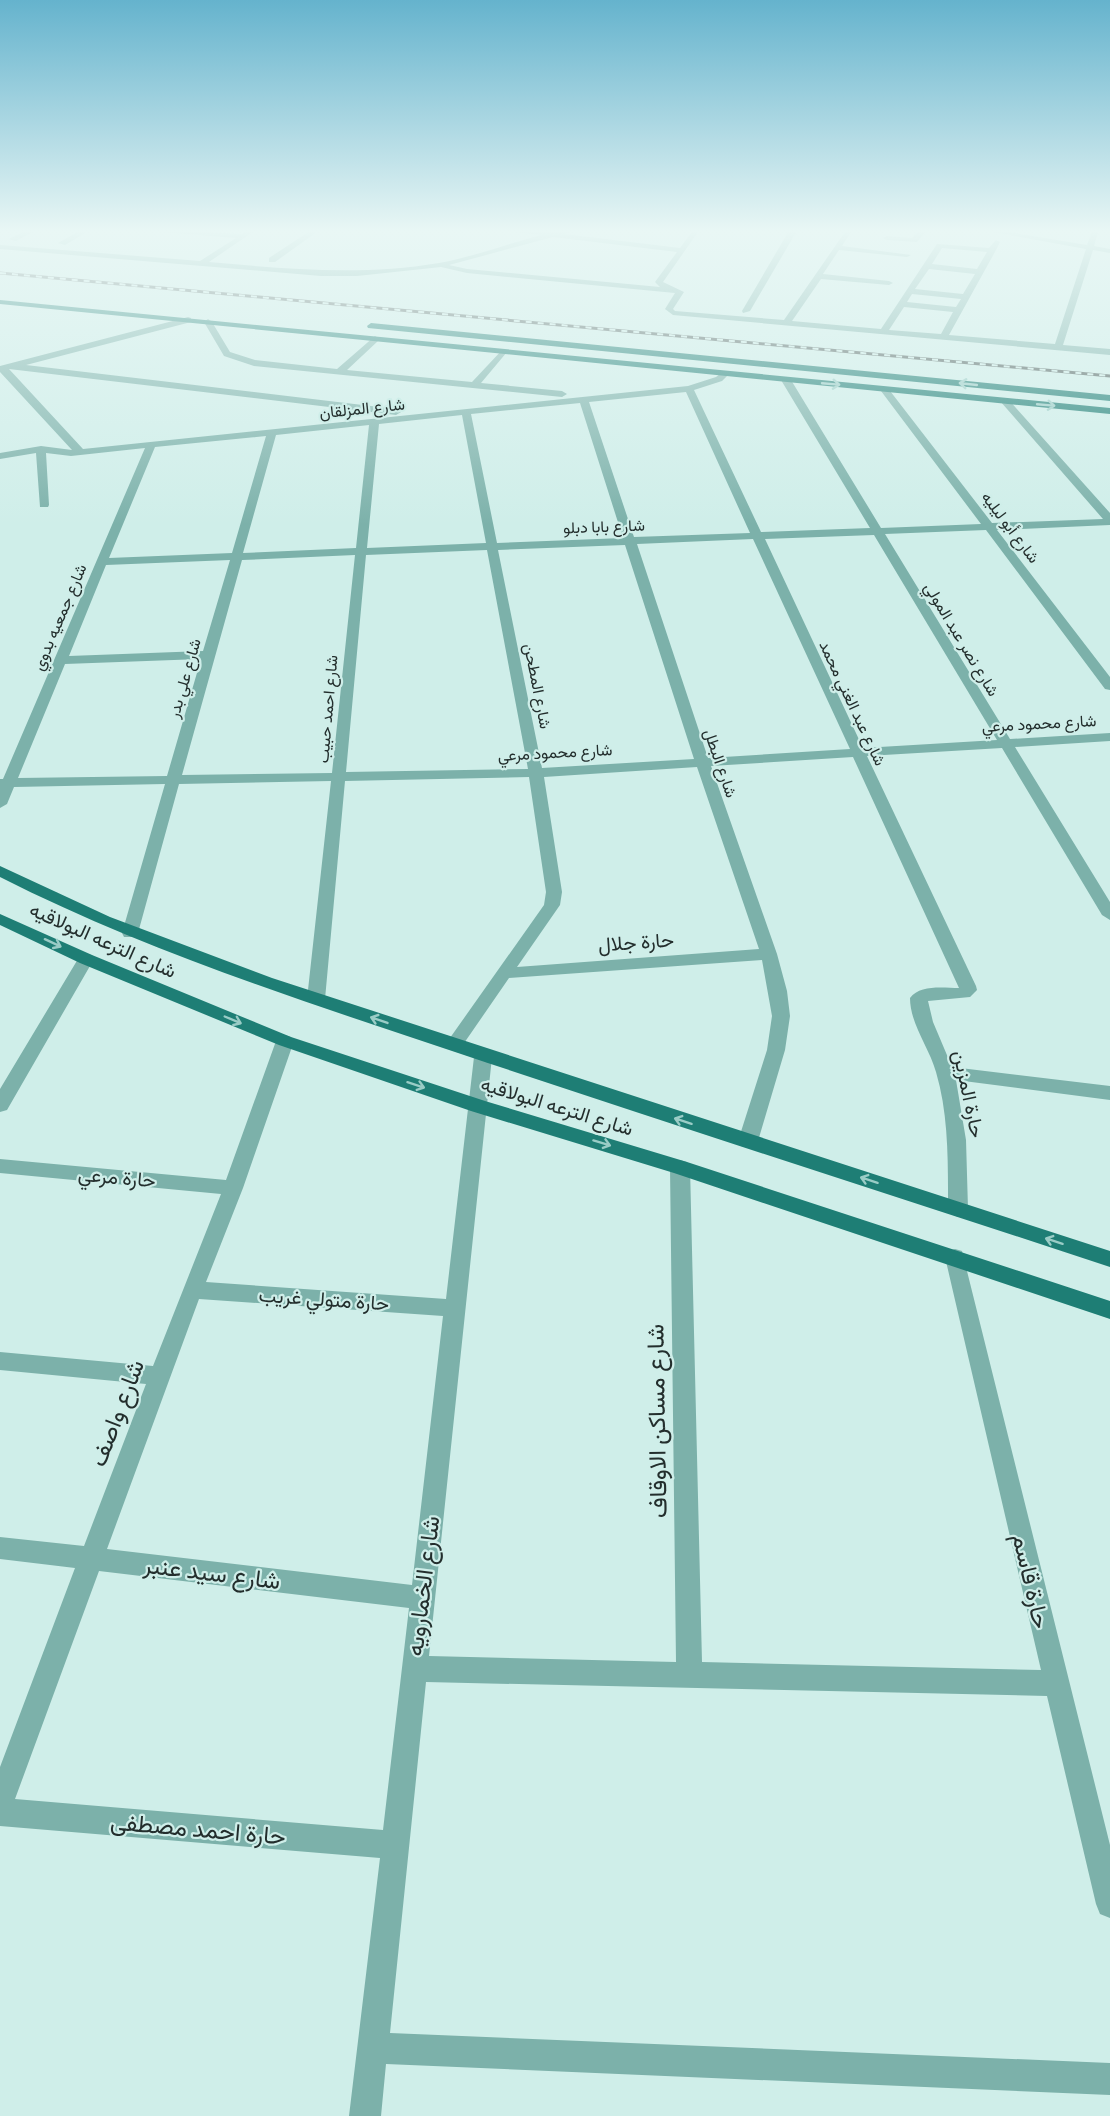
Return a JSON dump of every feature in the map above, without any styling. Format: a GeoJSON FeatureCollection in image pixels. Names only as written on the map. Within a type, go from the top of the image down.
{"type":"FeatureCollection","features":[{"type":"Feature","properties":{"kind":"main road"},"geometry":{"type":"LineString","coordinates":[[264,328],[1110,411]]}},
{"type":"Feature","properties":{"kind":"main road"},"geometry":{"type":"LineString","coordinates":[[388,328],[1110,398]]}},
{"type":"Feature","properties":{"kind":"main road","name":"شارع الترعه البولاقيه"},"geometry":{"type":"LineString","coordinates":[[0,871],[46,896],[130,933],[316,999],[483,1057],[1110,1259]]}},
{"type":"Feature","properties":{"kind":"main road","name":"شارع الترعه البولاقيه"},"geometry":{"type":"LineString","coordinates":[[0,919],[86,959],[285,1041],[478,1106],[680,1167],[1110,1310]]}},
{"type":"Feature","properties":{"kind":"street"},"geometry":{"type":"LineString","coordinates":[[5,367],[158,328]]}},
{"type":"Feature","properties":{"kind":"street"},"geometry":{"type":"LineString","coordinates":[[211,328],[227,354],[238,360],[603,398]]}},
{"type":"Feature","properties":{"kind":"street"},"geometry":{"type":"LineString","coordinates":[[831,328],[1110,352]]}},
{"type":"Feature","properties":{"kind":"street"},"geometry":{"type":"LineString","coordinates":[[883,332],[886,328]]}},
{"type":"Feature","properties":{"kind":"street"},"geometry":{"type":"LineString","coordinates":[[943,338],[948,328]]}},
{"type":"Feature","properties":{"kind":"street"},"geometry":{"type":"LineString","coordinates":[[1058,348],[1065,328]]}},
{"type":"Feature","properties":{"kind":"street"},"geometry":{"type":"LineString","coordinates":[[339,372],[375,339]]}},
{"type":"Feature","properties":{"kind":"street"},"geometry":{"type":"LineString","coordinates":[[474,385],[503,352]]}},
{"type":"Feature","properties":{"kind":"street"},"geometry":{"type":"LineString","coordinates":[[5,367],[428,416]]}},
{"type":"Feature","properties":{"kind":"street"},"geometry":{"type":"LineString","coordinates":[[5,367],[80,452]]}},
{"type":"Feature","properties":{"kind":"street","name":"شارع المزلقان"},"geometry":{"type":"LineString","coordinates":[[4,455],[41,449],[62,453],[80,452],[689,389],[719,380],[724,374]]}},
{"type":"Feature","properties":{"kind":"street","name":"شارع نصر عبد المولي"},"geometry":{"type":"LineString","coordinates":[[786,380],[1110,915]]}},
{"type":"Feature","properties":{"kind":"street","name":"شارع عبد الغني محمد"},"geometry":{"type":"LineString","coordinates":[[689,389],[968,990],[964,993],[924,995]]}},
{"type":"Feature","properties":{"kind":"street","name":"شارع أبو ليليه"},"geometry":{"type":"LineString","coordinates":[[884,389],[992,527],[1110,686]]}},
{"type":"Feature","properties":{"kind":"street","name":"شارع البطل"},"geometry":{"type":"LineString","coordinates":[[584,400],[628,542],[769,954],[781,1016],[776,1050],[748,1141]]}},
{"type":"Feature","properties":{"kind":"street"},"geometry":{"type":"LineString","coordinates":[[1005,401],[1110,521]]}},
{"type":"Feature","properties":{"kind":"street","name":"شارع المطحن"},"geometry":{"type":"LineString","coordinates":[[454,1046],[552,905],[554,892],[536,773],[466,412]]}},
{"type":"Feature","properties":{"kind":"street","name":"شارع احمد حبيب"},"geometry":{"type":"LineString","coordinates":[[316,999],[359,553],[374,422]]}},
{"type":"Feature","properties":{"kind":"street","name":"شارع علي بدر"},"geometry":{"type":"LineString","coordinates":[[130,933],[272,432]]}},
{"type":"Feature","properties":{"kind":"street"},"geometry":{"type":"LineString","coordinates":[[0,443],[4,455]]}},
{"type":"Feature","properties":{"kind":"street","name":"شارع جمعيه بدوي"},"geometry":{"type":"LineString","coordinates":[[0,804],[4,783],[60,660],[151,445]]}},
{"type":"Feature","properties":{"kind":"street"},"geometry":{"type":"LineString","coordinates":[[41,449],[44,505]]}},
{"type":"Feature","properties":{"kind":"street","name":"شارع بابا دبلو"},"geometry":{"type":"LineString","coordinates":[[100,562],[1110,521]]}},
{"type":"Feature","properties":{"kind":"street"},"geometry":{"type":"LineString","coordinates":[[60,660],[208,655]]}},
{"type":"Feature","properties":{"kind":"street","name":"شارع محمود مرعي"},"geometry":{"type":"LineString","coordinates":[[4,783],[536,773],[1110,737]]}},
{"type":"Feature","properties":{"kind":"street","name":"حارة جلال"},"geometry":{"type":"LineString","coordinates":[[506,973],[769,954]]}},
{"type":"Feature","properties":{"kind":"street"},"geometry":{"type":"LineString","coordinates":[[0,1105],[86,959]]}},
{"type":"Feature","properties":{"kind":"street","name":"حارة المزين"},"geometry":{"type":"LineString","coordinates":[[924,995],[919,998],[918,1005],[945,1072],[958,1140],[958,1209]]}},
{"type":"Feature","properties":{"kind":"street","name":"شارع واصف"},"geometry":{"type":"LineString","coordinates":[[0,1803],[192,1290],[233,1188],[285,1041]]}},
{"type":"Feature","properties":{"kind":"street","name":"شارع الخمارويه"},"geometry":{"type":"LineString","coordinates":[[365,2116],[483,1057]]}},
{"type":"Feature","properties":{"kind":"street"},"geometry":{"type":"LineString","coordinates":[[945,1072],[1110,1093]]}},
{"type":"Feature","properties":{"kind":"street","name":"حارة مرعي"},"geometry":{"type":"LineString","coordinates":[[0,1166],[233,1188]]}},
{"type":"Feature","properties":{"kind":"street","name":"شارع مساكن الاوقاف"},"geometry":{"type":"LineString","coordinates":[[680,1167],[689,1675]]}},
{"type":"Feature","properties":{"kind":"street","name":"حارة قاسم"},"geometry":{"type":"LineString","coordinates":[[955,1257],[1055,1683],[1110,1904]]}},
{"type":"Feature","properties":{"kind":"street","name":"حارة متولي غريب"},"geometry":{"type":"LineString","coordinates":[[192,1290],[455,1308]]}},
{"type":"Feature","properties":{"kind":"street"},"geometry":{"type":"LineString","coordinates":[[0,1361],[160,1376]]}},
{"type":"Feature","properties":{"kind":"street","name":"شارع سيد عنبر"},"geometry":{"type":"LineString","coordinates":[[0,1548],[423,1598]]}},
{"type":"Feature","properties":{"kind":"street"},"geometry":{"type":"LineString","coordinates":[[413,1669],[1055,1683]]}},
{"type":"Feature","properties":{"kind":"street","name":"حارة احمد مصطفى"},"geometry":{"type":"LineString","coordinates":[[0,1812],[396,1845]]}},
{"type":"Feature","properties":{"kind":"street"},"geometry":{"type":"LineString","coordinates":[[373,2048],[1110,2079]]}},
{"type":"Feature","properties":{"kind":"railway"},"geometry":{"type":"LineString","coordinates":[[590,328],[1110,376]]}}]}
